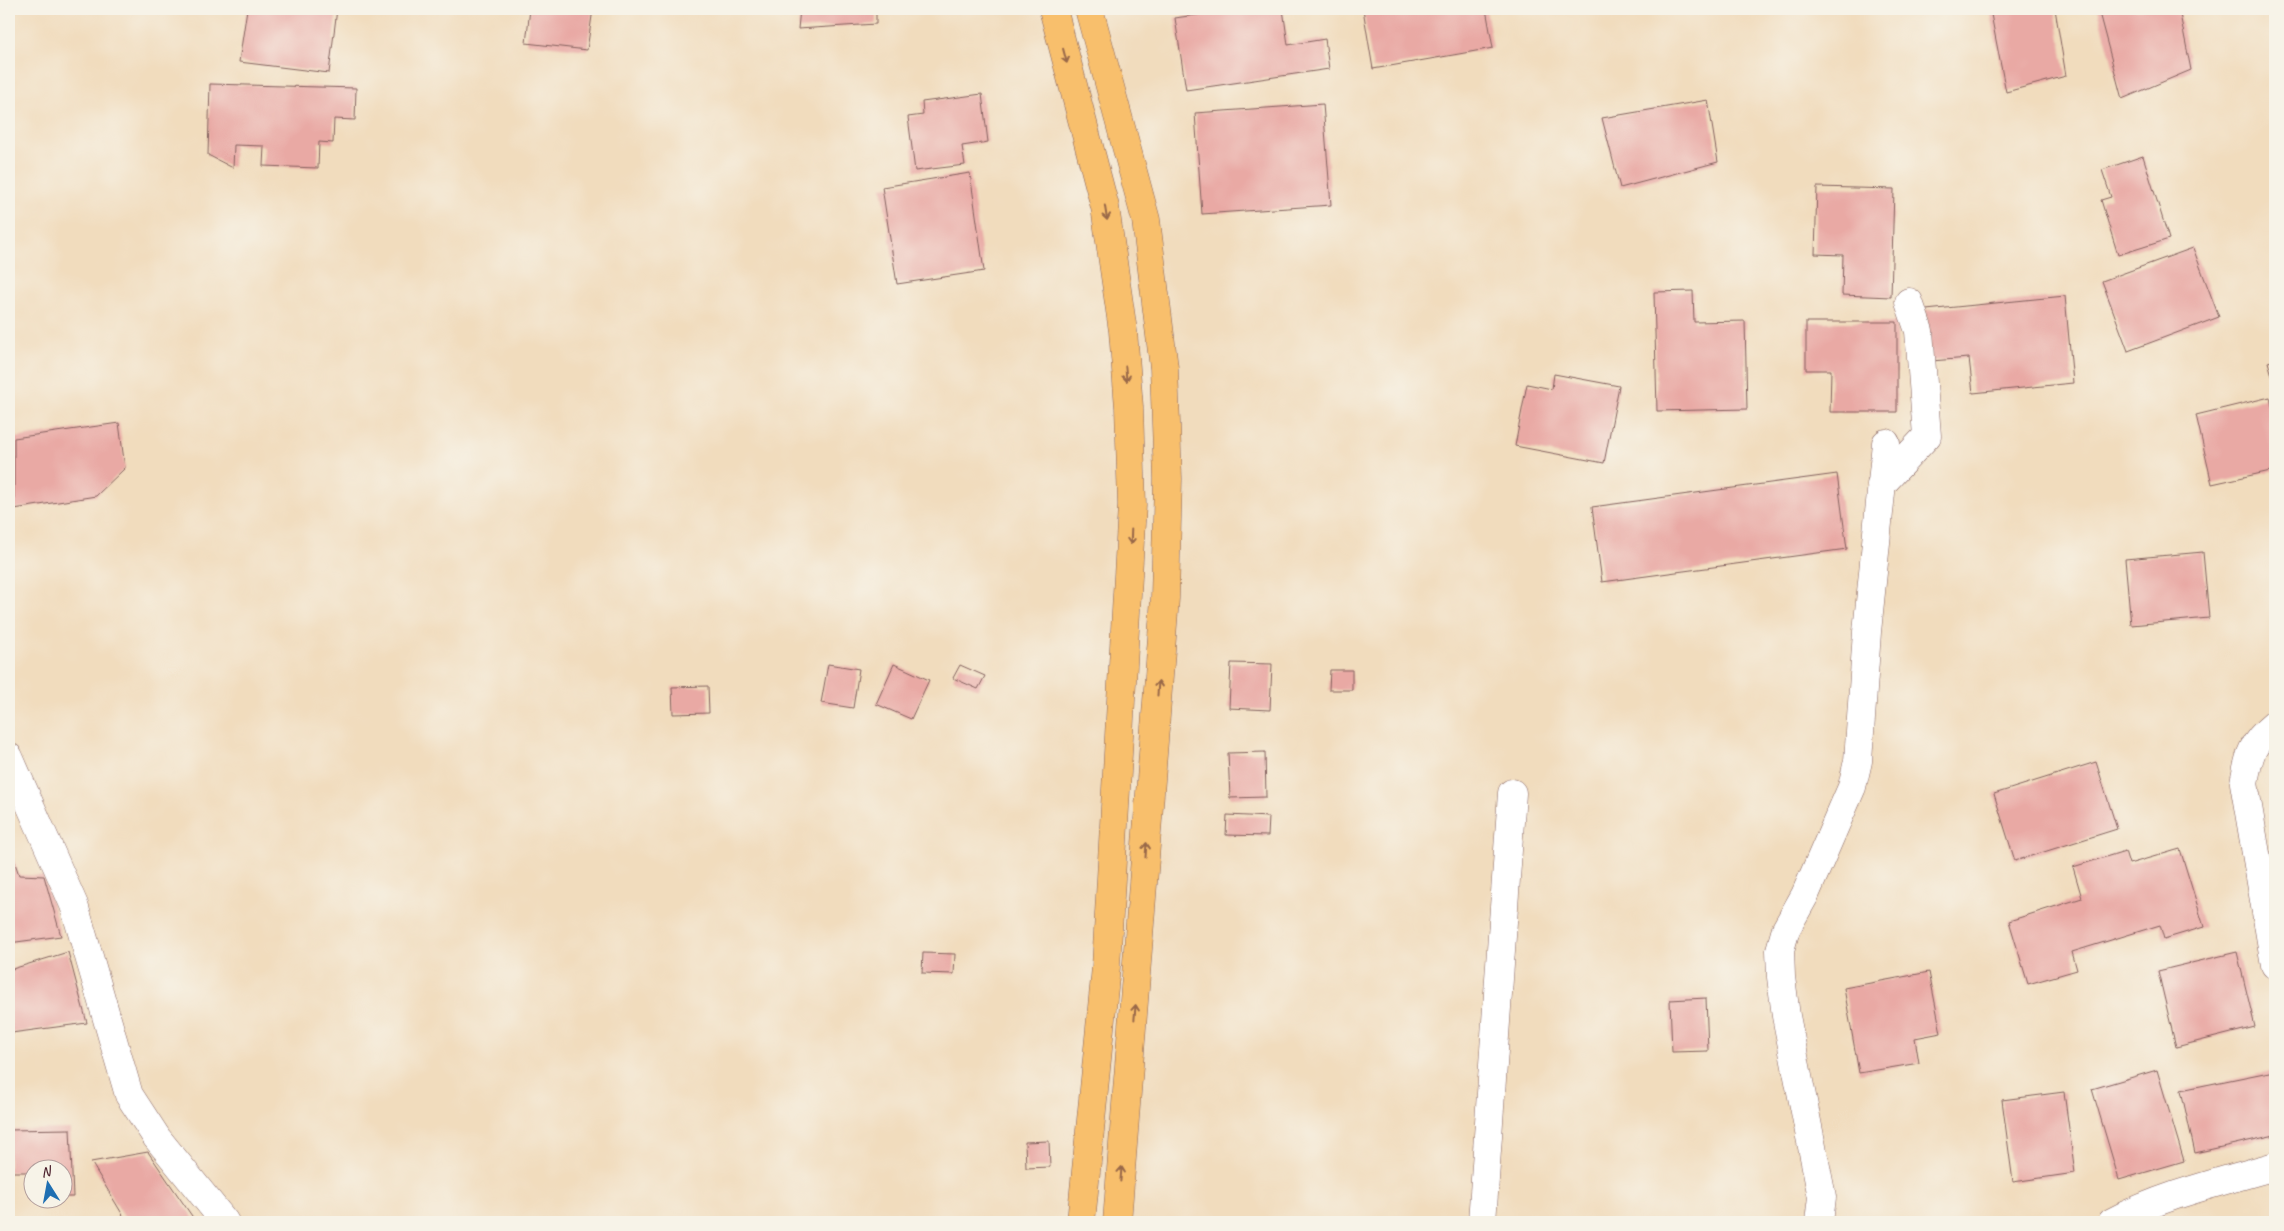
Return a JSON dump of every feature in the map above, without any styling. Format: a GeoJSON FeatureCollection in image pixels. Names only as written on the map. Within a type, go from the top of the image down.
{"type":"FeatureCollection","features":[{"type":"Feature","properties":{"kind":"main road"},"geometry":{"type":"LineString","coordinates":[[1052,9],[1106,207],[1123,331],[1129,407],[1132,496],[1130,570],[1106,968],[1081,1222]]}},
{"type":"Feature","properties":{"kind":"main road"},"geometry":{"type":"LineString","coordinates":[[1089,9],[1146,220],[1164,368],[1168,479],[1165,598],[1117,1222]]}},
{"type":"Feature","properties":{"kind":"street"},"geometry":{"type":"LineString","coordinates":[[1881,485],[1927,436],[1919,331],[1909,302]]}},
{"type":"Feature","properties":{"kind":"street"},"geometry":{"type":"LineString","coordinates":[[1819,1222],[1822,1197],[1786,1016],[1780,950],[1786,928],[1805,895],[1852,786],[1858,762],[1867,632],[1886,443]]}},
{"type":"Feature","properties":{"kind":"street"},"geometry":{"type":"LineString","coordinates":[[2275,724],[2263,734],[2248,755],[2244,783],[2275,965]]}},
{"type":"Feature","properties":{"kind":"street"},"geometry":{"type":"LineString","coordinates":[[9,757],[74,905],[128,1095],[157,1138],[225,1222]]}},
{"type":"Feature","properties":{"kind":"street"},"geometry":{"type":"LineString","coordinates":[[1482,1222],[1512,793]]}},
{"type":"Feature","properties":{"kind":"street"},"geometry":{"type":"LineString","coordinates":[[2112,1222],[2140,1207],[2192,1189],[2275,1166]]}},
{"type":"Feature","properties":{"kind":"building"},"geometry":{"type":"Polygon","coordinates":[[[247,9],[337,9],[329,73],[239,62],[247,9]]]}},
{"type":"Feature","properties":{"kind":"building"},"geometry":{"type":"Polygon","coordinates":[[[530,9],[593,9],[587,50],[526,43],[530,9]]]}},
{"type":"Feature","properties":{"kind":"building"},"geometry":{"type":"Polygon","coordinates":[[[800,9],[876,9],[876,24],[798,29],[800,9]]]}},
{"type":"Feature","properties":{"kind":"building"},"geometry":{"type":"Polygon","coordinates":[[[1237,9],[1283,9],[1288,45],[1325,39],[1329,69],[1186,90],[1175,18],[1237,9]]]}},
{"type":"Feature","properties":{"kind":"building"},"geometry":{"type":"Polygon","coordinates":[[[1363,9],[1486,9],[1493,48],[1373,69],[1363,9]]]}},
{"type":"Feature","properties":{"kind":"building"},"geometry":{"type":"Polygon","coordinates":[[[1990,9],[2055,9],[2066,76],[2006,92],[1990,9]]]}},
{"type":"Feature","properties":{"kind":"building"},"geometry":{"type":"Polygon","coordinates":[[[2098,9],[2179,9],[2191,70],[2122,99],[2098,9]]]}},
{"type":"Feature","properties":{"kind":"building"},"geometry":{"type":"Polygon","coordinates":[[[210,84],[356,88],[355,120],[334,119],[333,143],[319,142],[318,168],[263,166],[264,146],[234,145],[233,168],[208,155],[210,84]]]}},
{"type":"Feature","properties":{"kind":"building"},"geometry":{"type":"Polygon","coordinates":[[[982,94],[988,142],[962,146],[965,165],[915,171],[908,117],[923,115],[922,102],[982,94]]]}},
{"type":"Feature","properties":{"kind":"building"},"geometry":{"type":"Polygon","coordinates":[[[1708,100],[1718,162],[1620,188],[1602,118],[1708,100]]]}},
{"type":"Feature","properties":{"kind":"building"},"geometry":{"type":"Polygon","coordinates":[[[1323,104],[1331,205],[1202,214],[1195,113],[1323,104]]]}},
{"type":"Feature","properties":{"kind":"building"},"geometry":{"type":"Polygon","coordinates":[[[2143,156],[2169,239],[2118,255],[2101,200],[2111,197],[2102,170],[2143,156]]]}},
{"type":"Feature","properties":{"kind":"building"},"geometry":{"type":"Polygon","coordinates":[[[970,173],[984,271],[897,284],[882,187],[970,173]]]}},
{"type":"Feature","properties":{"kind":"building"},"geometry":{"type":"Polygon","coordinates":[[[1817,187],[1894,189],[1891,297],[1842,295],[1843,255],[1815,254],[1817,187]]]}},
{"type":"Feature","properties":{"kind":"building"},"geometry":{"type":"Polygon","coordinates":[[[2193,248],[2219,317],[2128,351],[2102,281],[2193,248]]]}},
{"type":"Feature","properties":{"kind":"building"},"geometry":{"type":"Polygon","coordinates":[[[1693,291],[1694,322],[1745,321],[1747,409],[1657,411],[1654,292],[1693,291]]]}},
{"type":"Feature","properties":{"kind":"building"},"geometry":{"type":"Polygon","coordinates":[[[2065,296],[2073,383],[1973,393],[1969,358],[1931,361],[1926,310],[2065,296]]]}},
{"type":"Feature","properties":{"kind":"building"},"geometry":{"type":"Polygon","coordinates":[[[1806,322],[1897,322],[1897,412],[1830,412],[1831,370],[1806,370],[1806,322]]]}},
{"type":"Feature","properties":{"kind":"building"},"geometry":{"type":"Polygon","coordinates":[[[2275,360],[2275,385],[2268,362],[2275,360]]]}},
{"type":"Feature","properties":{"kind":"building"},"geometry":{"type":"Polygon","coordinates":[[[1554,374],[1619,386],[1604,463],[1515,446],[1527,384],[1552,389],[1554,374]]]}},
{"type":"Feature","properties":{"kind":"building"},"geometry":{"type":"Polygon","coordinates":[[[2270,397],[2275,420],[2275,470],[2212,484],[2196,415],[2270,397]]]}},
{"type":"Feature","properties":{"kind":"building"},"geometry":{"type":"Polygon","coordinates":[[[119,423],[125,468],[96,496],[14,509],[14,438],[119,423]]]}},
{"type":"Feature","properties":{"kind":"building"},"geometry":{"type":"Polygon","coordinates":[[[1837,474],[1847,549],[1602,582],[1592,507],[1837,474]]]}},
{"type":"Feature","properties":{"kind":"building"},"geometry":{"type":"Polygon","coordinates":[[[2203,552],[2209,618],[2131,625],[2125,559],[2203,552]]]}},
{"type":"Feature","properties":{"kind":"building"},"geometry":{"type":"Polygon","coordinates":[[[1231,663],[1272,664],[1270,710],[1229,708],[1231,663]]]}},
{"type":"Feature","properties":{"kind":"building"},"geometry":{"type":"Polygon","coordinates":[[[828,664],[859,669],[853,708],[821,703],[828,664]]]}},
{"type":"Feature","properties":{"kind":"building"},"geometry":{"type":"Polygon","coordinates":[[[894,664],[929,680],[911,719],[876,704],[894,664]]]}},
{"type":"Feature","properties":{"kind":"building"},"geometry":{"type":"Polygon","coordinates":[[[960,665],[985,676],[978,689],[953,678],[960,665]]]}},
{"type":"Feature","properties":{"kind":"building"},"geometry":{"type":"Polygon","coordinates":[[[1330,670],[1352,670],[1352,690],[1329,690],[1330,670]]]}},
{"type":"Feature","properties":{"kind":"building"},"geometry":{"type":"Polygon","coordinates":[[[708,686],[709,713],[673,714],[672,687],[708,686]]]}},
{"type":"Feature","properties":{"kind":"building"},"geometry":{"type":"Polygon","coordinates":[[[1265,752],[1266,797],[1230,798],[1228,753],[1265,752]]]}},
{"type":"Feature","properties":{"kind":"building"},"geometry":{"type":"Polygon","coordinates":[[[2096,762],[2117,829],[2015,861],[1994,794],[2096,762]]]}},
{"type":"Feature","properties":{"kind":"building"},"geometry":{"type":"Polygon","coordinates":[[[1227,815],[1269,817],[1268,836],[1226,835],[1227,815]]]}},
{"type":"Feature","properties":{"kind":"building"},"geometry":{"type":"Polygon","coordinates":[[[9,845],[19,875],[44,876],[61,936],[9,943],[9,845]]]}},
{"type":"Feature","properties":{"kind":"building"},"geometry":{"type":"Polygon","coordinates":[[[2180,849],[2204,927],[2164,939],[2160,925],[2072,952],[2077,970],[2028,984],[2009,921],[2082,898],[2073,867],[2125,851],[2129,864],[2180,849]]]}},
{"type":"Feature","properties":{"kind":"building"},"geometry":{"type":"Polygon","coordinates":[[[68,952],[87,1023],[11,1033],[9,970],[68,952]]]}},
{"type":"Feature","properties":{"kind":"building"},"geometry":{"type":"Polygon","coordinates":[[[2237,952],[2255,1027],[2176,1047],[2158,971],[2237,952]]]}},
{"type":"Feature","properties":{"kind":"building"},"geometry":{"type":"Polygon","coordinates":[[[923,953],[955,954],[954,974],[922,973],[923,953]]]}},
{"type":"Feature","properties":{"kind":"building"},"geometry":{"type":"Polygon","coordinates":[[[1929,972],[1941,1033],[1915,1038],[1919,1063],[1859,1073],[1844,988],[1929,972]]]}},
{"type":"Feature","properties":{"kind":"building"},"geometry":{"type":"Polygon","coordinates":[[[1706,998],[1708,1051],[1672,1052],[1670,1000],[1706,998]]]}},
{"type":"Feature","properties":{"kind":"building"},"geometry":{"type":"Polygon","coordinates":[[[2157,1070],[2184,1161],[2119,1180],[2092,1089],[2157,1070]]]}},
{"type":"Feature","properties":{"kind":"building"},"geometry":{"type":"Polygon","coordinates":[[[2274,1071],[2275,1135],[2195,1153],[2181,1090],[2274,1071]]]}},
{"type":"Feature","properties":{"kind":"building"},"geometry":{"type":"Polygon","coordinates":[[[2064,1092],[2075,1173],[2013,1182],[2002,1100],[2064,1092]]]}},
{"type":"Feature","properties":{"kind":"building"},"geometry":{"type":"Polygon","coordinates":[[[70,1129],[71,1158],[22,1158],[22,1172],[9,1172],[9,1130],[70,1129]]]}},
{"type":"Feature","properties":{"kind":"building"},"geometry":{"type":"Polygon","coordinates":[[[1049,1141],[1050,1167],[1026,1168],[1025,1142],[1049,1141]]]}},
{"type":"Feature","properties":{"kind":"building"},"geometry":{"type":"Polygon","coordinates":[[[148,1152],[194,1219],[166,1222],[127,1222],[91,1162],[148,1152]]]}}]}
